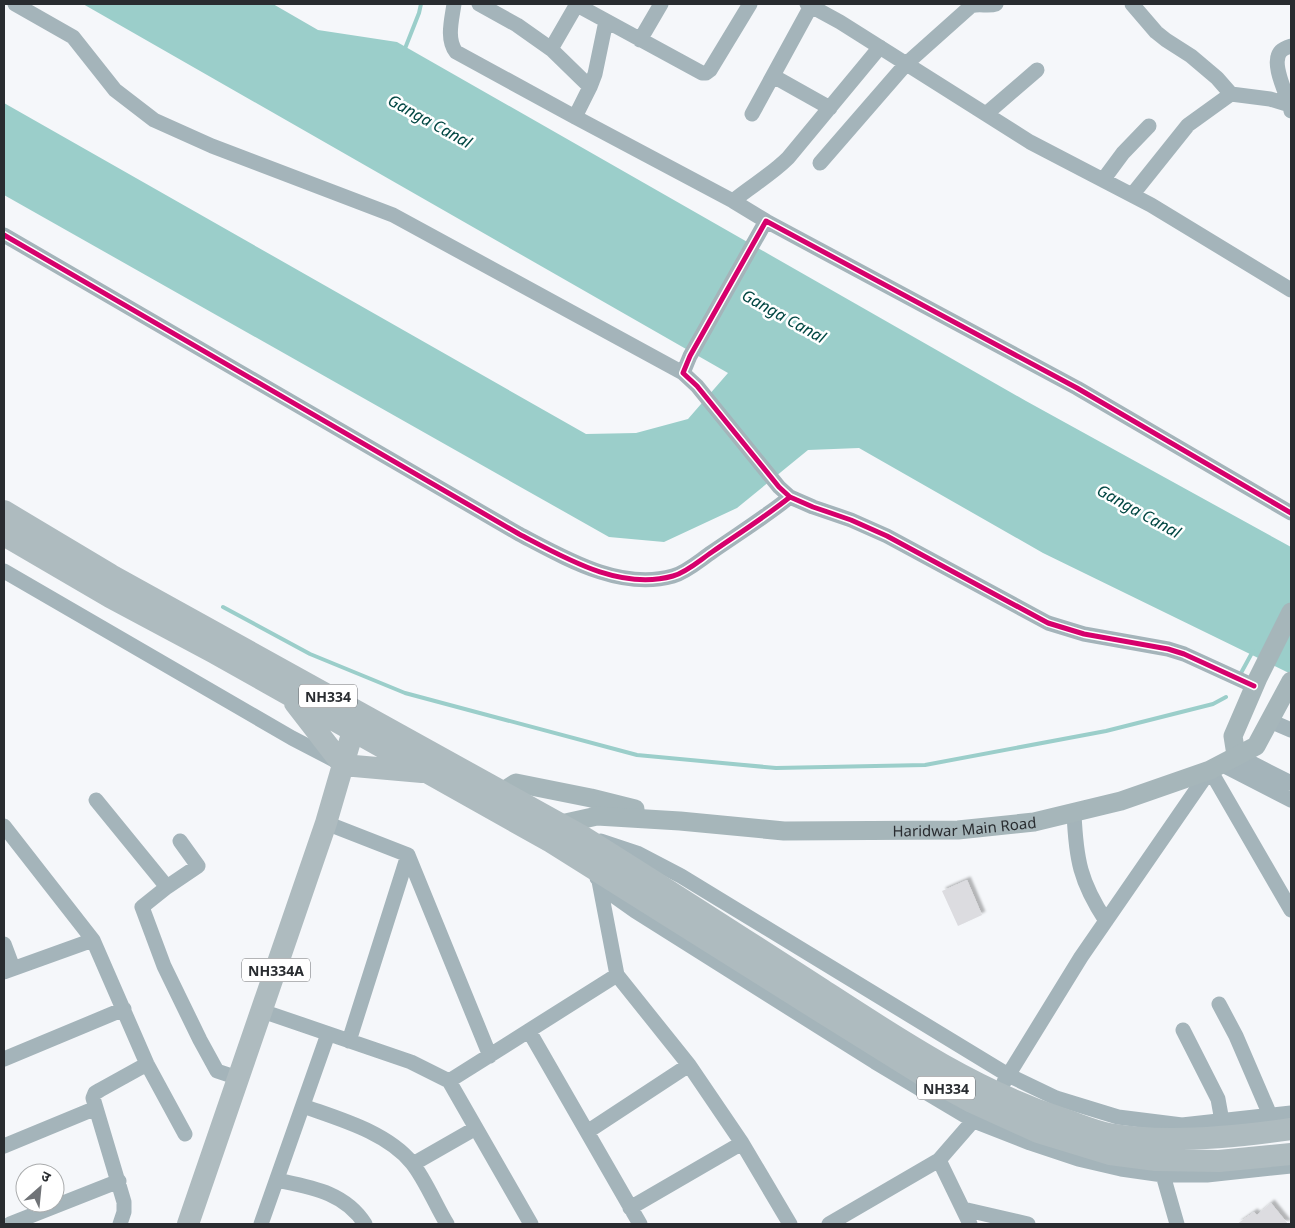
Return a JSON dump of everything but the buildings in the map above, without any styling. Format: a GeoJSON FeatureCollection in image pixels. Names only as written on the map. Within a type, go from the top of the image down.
{"type":"FeatureCollection","features":[{"type":"Feature","properties":{"kind":"highway","name":"NH334"},"geometry":{"type":"LineString","coordinates":[[4,511],[356,722],[556,833],[593,872],[647,889],[912,1048],[989,1090],[1030,1108],[1108,1134],[1149,1138],[1218,1137],[1291,1129]]}},
{"type":"Feature","properties":{"kind":"highway","name":"NH334"},"geometry":{"type":"LineString","coordinates":[[4,535],[110,597],[289,694],[356,722],[431,773],[497,800]]}},
{"type":"Feature","properties":{"kind":"highway"},"geometry":{"type":"LineString","coordinates":[[289,694],[343,765],[431,773]]}},
{"type":"Feature","properties":{"kind":"highway","name":"NH334A"},"geometry":{"type":"LineString","coordinates":[[188,1224],[326,823],[356,722]]}},
{"type":"Feature","properties":{"kind":"highway","name":"NH334"},"geometry":{"type":"LineString","coordinates":[[556,833],[582,836],[647,889],[921,1074],[972,1102],[1038,1132],[1110,1154],[1156,1160],[1219,1161],[1291,1154]]}},
{"type":"Feature","properties":{"kind":"main road"},"geometry":{"type":"LineString","coordinates":[[1222,763],[1256,682],[1291,612]]}},
{"type":"Feature","properties":{"kind":"main road","name":"Haridwar Main Road"},"geometry":{"type":"LineString","coordinates":[[556,833],[597,816],[680,821],[784,831],[958,830],[1034,822],[1121,801],[1222,763],[1256,746],[1291,681]]}},
{"type":"Feature","properties":{"kind":"main road","name":"Haridwar Main Road"},"geometry":{"type":"LineString","coordinates":[[497,800],[516,783],[591,798],[680,821]]}},
{"type":"Feature","properties":{"kind":"street"},"geometry":{"type":"LineString","coordinates":[[15,4],[73,37],[115,90],[154,120],[212,146],[393,215],[683,373],[697,386],[778,487],[790,497],[887,536],[1048,623],[1084,634],[1168,649],[1256,682]]}},
{"type":"Feature","properties":{"kind":"street"},"geometry":{"type":"LineString","coordinates":[[454,4],[450,39],[451,45],[456,52],[1077,388],[1291,513]]}},
{"type":"Feature","properties":{"kind":"street"},"geometry":{"type":"LineString","coordinates":[[479,4],[517,25],[551,49],[590,87]]}},
{"type":"Feature","properties":{"kind":"street"},"geometry":{"type":"LineString","coordinates":[[640,40],[661,4]]}},
{"type":"Feature","properties":{"kind":"street"},"geometry":{"type":"LineString","coordinates":[[551,49],[577,5],[697,72],[706,73],[750,4]]}},
{"type":"Feature","properties":{"kind":"street"},"geometry":{"type":"LineString","coordinates":[[820,163],[906,64],[971,6],[977,4],[988,6],[996,4]]}},
{"type":"Feature","properties":{"kind":"street"},"geometry":{"type":"LineString","coordinates":[[1132,4],[1156,32],[1191,56],[1217,78],[1231,94],[1270,99],[1291,108]]}},
{"type":"Feature","properties":{"kind":"street"},"geometry":{"type":"LineString","coordinates":[[752,114],[809,5],[880,47],[1030,142],[1151,205],[1291,290]]}},
{"type":"Feature","properties":{"kind":"street"},"geometry":{"type":"LineString","coordinates":[[575,117],[595,74],[606,21]]}},
{"type":"Feature","properties":{"kind":"street"},"geometry":{"type":"LineString","coordinates":[[1291,46],[1281,50],[1277,59],[1277,69],[1291,108]]}},
{"type":"Feature","properties":{"kind":"street"},"geometry":{"type":"LineString","coordinates":[[733,201],[751,186],[772,174],[788,158],[880,47]]}},
{"type":"Feature","properties":{"kind":"street"},"geometry":{"type":"LineString","coordinates":[[986,114],[1037,70]]}},
{"type":"Feature","properties":{"kind":"street"},"geometry":{"type":"LineString","coordinates":[[773,76],[830,108]]}},
{"type":"Feature","properties":{"kind":"street"},"geometry":{"type":"LineString","coordinates":[[1132,195],[1188,125],[1231,94]]}},
{"type":"Feature","properties":{"kind":"street"},"geometry":{"type":"LineString","coordinates":[[1103,180],[1123,154],[1149,126]]}},
{"type":"Feature","properties":{"kind":"street"},"geometry":{"type":"LineString","coordinates":[[683,373],[690,356],[766,221]]}},
{"type":"Feature","properties":{"kind":"street"},"geometry":{"type":"LineString","coordinates":[[4,235],[520,534],[566,558],[604,574],[648,580],[674,575],[698,562],[790,497]]}},
{"type":"Feature","properties":{"kind":"street"},"geometry":{"type":"LineString","coordinates":[[4,571],[292,738],[343,765]]}},
{"type":"Feature","properties":{"kind":"street"},"geometry":{"type":"LineString","coordinates":[[1270,721],[1291,730]]}},
{"type":"Feature","properties":{"kind":"street"},"geometry":{"type":"LineString","coordinates":[[1222,763],[1291,783]]}},
{"type":"Feature","properties":{"kind":"street"},"geometry":{"type":"LineString","coordinates":[[1222,763],[1291,800]]}},
{"type":"Feature","properties":{"kind":"street"},"geometry":{"type":"LineString","coordinates":[[1222,763],[1291,910]]}},
{"type":"Feature","properties":{"kind":"street"},"geometry":{"type":"LineString","coordinates":[[828,1224],[940,1160],[974,1121],[997,1093],[1081,957],[1222,763]]}},
{"type":"Feature","properties":{"kind":"street"},"geometry":{"type":"LineString","coordinates":[[96,800],[167,887]]}},
{"type":"Feature","properties":{"kind":"street"},"geometry":{"type":"LineString","coordinates":[[1074,812],[1076,846],[1080,868],[1092,900],[1106,921]]}},
{"type":"Feature","properties":{"kind":"street"},"geometry":{"type":"LineString","coordinates":[[326,823],[408,855],[490,1056]]}},
{"type":"Feature","properties":{"kind":"street"},"geometry":{"type":"LineString","coordinates":[[4,826],[93,940],[147,1064],[185,1134]]}},
{"type":"Feature","properties":{"kind":"street"},"geometry":{"type":"LineString","coordinates":[[582,836],[610,843],[637,853],[681,876],[1008,1075],[1056,1098],[1118,1117],[1182,1125],[1291,1113]]}},
{"type":"Feature","properties":{"kind":"street"},"geometry":{"type":"LineString","coordinates":[[180,841],[198,866],[142,907],[164,966],[217,1071],[238,1078]]}},
{"type":"Feature","properties":{"kind":"street"},"geometry":{"type":"LineString","coordinates":[[349,1041],[408,855]]}},
{"type":"Feature","properties":{"kind":"street"},"geometry":{"type":"LineString","coordinates":[[593,872],[617,975],[689,1065],[742,1143],[790,1224]]}},
{"type":"Feature","properties":{"kind":"street"},"geometry":{"type":"LineString","coordinates":[[593,872],[611,894],[635,911],[875,1062],[974,1121],[1078,1159],[1122,1169],[1163,1175],[1207,1175],[1291,1166]]}},
{"type":"Feature","properties":{"kind":"street"},"geometry":{"type":"LineString","coordinates":[[4,944],[8,970],[93,940]]}},
{"type":"Feature","properties":{"kind":"street"},"geometry":{"type":"LineString","coordinates":[[449,1081],[617,975]]}},
{"type":"Feature","properties":{"kind":"street"},"geometry":{"type":"LineString","coordinates":[[1219,1004],[1236,1036],[1270,1115]]}},
{"type":"Feature","properties":{"kind":"street"},"geometry":{"type":"LineString","coordinates":[[4,1059],[124,1009]]}},
{"type":"Feature","properties":{"kind":"street"},"geometry":{"type":"LineString","coordinates":[[262,1011],[411,1062],[449,1081],[531,1224]]}},
{"type":"Feature","properties":{"kind":"street"},"geometry":{"type":"LineString","coordinates":[[529,1030],[630,1208],[637,1224]]}},
{"type":"Feature","properties":{"kind":"street"},"geometry":{"type":"LineString","coordinates":[[1183,1030],[1218,1100],[1222,1121]]}},
{"type":"Feature","properties":{"kind":"street"},"geometry":{"type":"LineString","coordinates":[[261,1224],[328,1034]]}},
{"type":"Feature","properties":{"kind":"street"},"geometry":{"type":"LineString","coordinates":[[120,1224],[124,1212],[124,1202],[93,1098],[95,1093],[147,1064]]}},
{"type":"Feature","properties":{"kind":"street"},"geometry":{"type":"LineString","coordinates":[[587,1132],[689,1065]]}},
{"type":"Feature","properties":{"kind":"street"},"geometry":{"type":"LineString","coordinates":[[303,1106],[363,1128],[400,1150],[413,1164],[447,1224]]}},
{"type":"Feature","properties":{"kind":"street"},"geometry":{"type":"LineString","coordinates":[[4,1146],[96,1108]]}},
{"type":"Feature","properties":{"kind":"street"},"geometry":{"type":"LineString","coordinates":[[413,1164],[476,1128]]}},
{"type":"Feature","properties":{"kind":"street"},"geometry":{"type":"LineString","coordinates":[[630,1208],[742,1143]]}},
{"type":"Feature","properties":{"kind":"street"},"geometry":{"type":"LineString","coordinates":[[940,1160],[970,1224]]}},
{"type":"Feature","properties":{"kind":"street"},"geometry":{"type":"LineString","coordinates":[[1163,1175],[1176,1224]]}},
{"type":"Feature","properties":{"kind":"street"},"geometry":{"type":"LineString","coordinates":[[277,1180],[321,1189],[344,1200],[365,1224]]}},
{"type":"Feature","properties":{"kind":"street"},"geometry":{"type":"LineString","coordinates":[[10,1224],[119,1181]]}},
{"type":"Feature","properties":{"kind":"street"},"geometry":{"type":"LineString","coordinates":[[963,1209],[1028,1224]]}},
{"type":"Feature","properties":{"kind":"water","name":"Ganga Canal"},"geometry":{"type":"Polygon","coordinates":[[[83,4],[273,4],[318,30],[397,42],[1026,401],[1291,547],[1291,674],[1043,553],[859,448],[808,450],[737,508],[664,542],[609,537],[4,195],[4,103],[586,434],[636,433],[688,419],[728,373],[83,4]]]}},
{"type":"Feature","properties":{"kind":"waterway"},"geometry":{"type":"LineString","coordinates":[[404,51],[421,4]]}},
{"type":"Feature","properties":{"kind":"waterway"},"geometry":{"type":"LineString","coordinates":[[223,607],[310,654],[405,693],[637,755],[776,768],[925,765],[1106,731],[1213,704],[1226,697]]}},
{"type":"Feature","properties":{"kind":"waterway"},"geometry":{"type":"LineString","coordinates":[[1241,673],[1253,651]]}},
{"type":"Feature","properties":{"kind":"cycle path"},"geometry":{"type":"LineString","coordinates":[[790,497],[779,487],[697,386],[683,373],[690,356],[766,221],[1077,388],[1291,513]]}},
{"type":"Feature","properties":{"kind":"cycle path"},"geometry":{"type":"LineString","coordinates":[[4,235],[519,534],[593,570],[633,579],[673,576],[693,566],[790,497],[887,536],[1048,623],[1084,634],[1168,649],[1184,654],[1254,686]]}}]}
